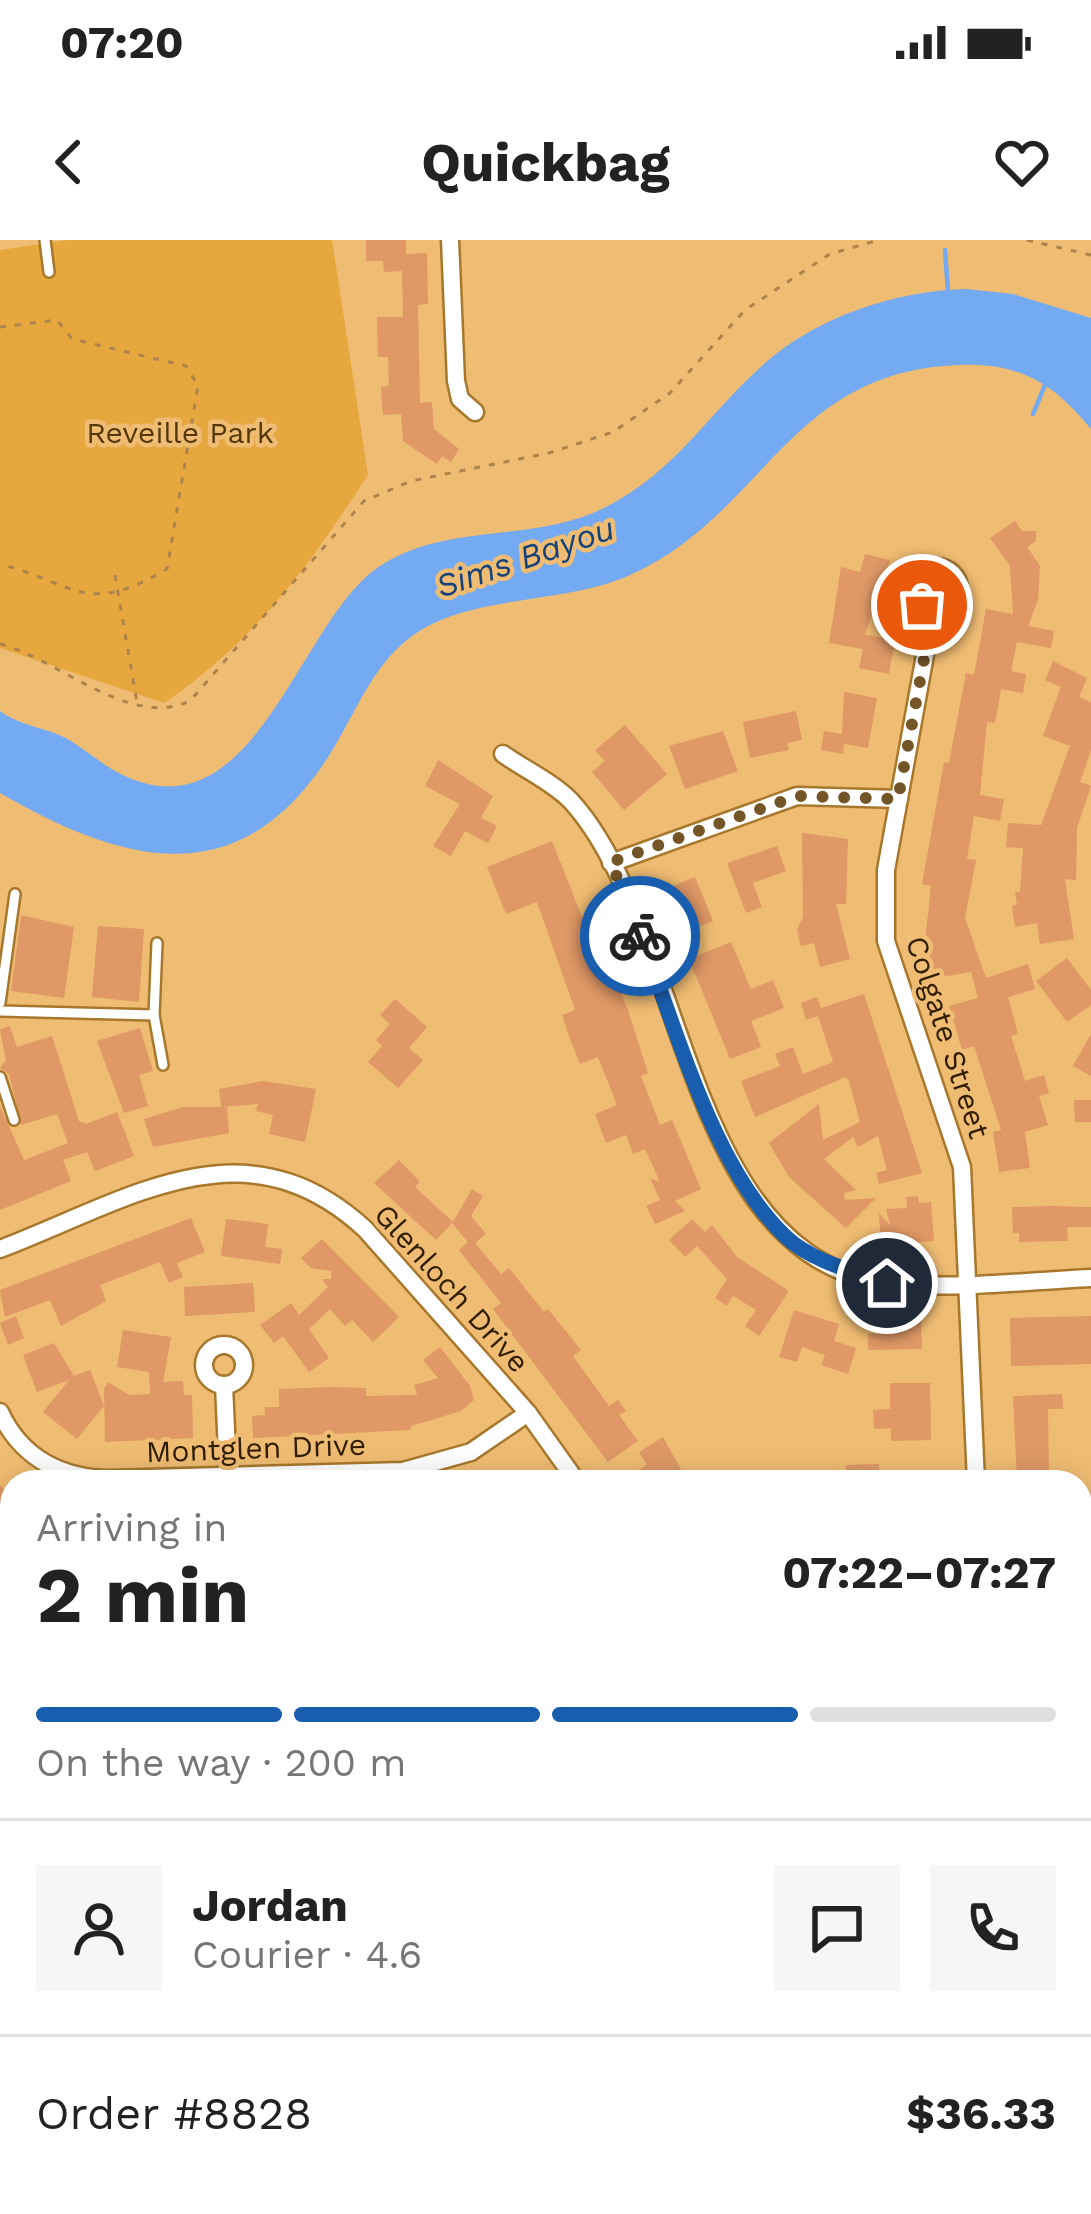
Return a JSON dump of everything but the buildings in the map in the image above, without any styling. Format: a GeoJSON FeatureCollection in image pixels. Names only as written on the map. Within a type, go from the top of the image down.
{"type":"FeatureCollection","features":[{"type":"Feature","properties":{"kind":"street"},"geometry":{"type":"LineString","coordinates":[[450,240],[456,381],[460,399],[475,412]]}},
{"type":"Feature","properties":{"kind":"street","name":"Colgate Street"},"geometry":{"type":"LineString","coordinates":[[933,611],[886,870],[886,941],[962,1168],[971,1282],[976,1470]]}},
{"type":"Feature","properties":{"kind":"street"},"geometry":{"type":"LineString","coordinates":[[503,754],[570,800],[611,862],[735,1173],[788,1239],[842,1268],[887,1283],[1091,1278]]}},
{"type":"Feature","properties":{"kind":"street"},"geometry":{"type":"LineString","coordinates":[[611,862],[797,796],[898,799]]}},
{"type":"Feature","properties":{"kind":"street","name":"Glenloch Drive"},"geometry":{"type":"LineString","coordinates":[[0,1249],[184,1179],[259,1172],[289,1178],[339,1205],[440,1308],[528,1413],[568,1470]]}},
{"type":"Feature","properties":{"kind":"street"},"geometry":{"type":"LineString","coordinates":[[224,1385],[228,1470]]}},
{"type":"Feature","properties":{"kind":"street","name":"Montglen Drive"},"geometry":{"type":"LineString","coordinates":[[0,1412],[34,1457],[63,1470]]}},
{"type":"Feature","properties":{"kind":"street","name":"Montglen Drive"},"geometry":{"type":"LineString","coordinates":[[407,1470],[471,1452],[528,1413]]}},
{"type":"Feature","properties":{"kind":"lane"},"geometry":{"type":"LineString","coordinates":[[45,240],[49,272]]}},
{"type":"Feature","properties":{"kind":"lane"},"geometry":{"type":"LineString","coordinates":[[16,894],[0,1007],[154,1015]]}},
{"type":"Feature","properties":{"kind":"lane"},"geometry":{"type":"LineString","coordinates":[[157,943],[154,1015],[163,1065]]}},
{"type":"Feature","properties":{"kind":"lane"},"geometry":{"type":"LineString","coordinates":[[0,1077],[14,1120]]}},
{"type":"Feature","properties":{"kind":"path"},"geometry":{"type":"LineString","coordinates":[[0,644],[137,706],[176,707],[203,690],[364,501],[411,482],[550,453],[613,432],[670,393],[745,310],[830,254],[879,240]]}},
{"type":"Feature","properties":{"kind":"path"},"geometry":{"type":"LineString","coordinates":[[1027,240],[1091,255]]}},
{"type":"Feature","properties":{"kind":"path"},"geometry":{"type":"LineString","coordinates":[[0,327],[57,320],[72,339],[186,366],[195,374],[167,569],[119,591],[83,595],[0,565]]}},
{"type":"Feature","properties":{"kind":"path"},"geometry":{"type":"LineString","coordinates":[[116,575],[137,706]]}},
{"type":"Feature","properties":{"kind":"green space","name":"Reveille Park"},"geometry":{"type":"Polygon","coordinates":[[[68,240],[332,240],[368,475],[278,600],[226,654],[164,703],[0,648],[0,250],[68,240]]]}},
{"type":"Feature","properties":{"kind":"water","name":"Sims Bayou"},"geometry":{"type":"Polygon","coordinates":[[[966,289],[1013,294],[1091,318],[1091,429],[1063,399],[1034,379],[981,365],[901,373],[854,392],[815,418],[676,549],[630,575],[604,585],[461,613],[412,636],[375,675],[330,754],[295,799],[259,830],[220,848],[179,854],[136,850],[92,838],[0,793],[0,711],[65,738],[127,777],[171,786],[209,776],[242,750],[349,595],[377,568],[431,544],[548,526],[604,508],[672,459],[765,363],[809,332],[886,301],[966,289]]]}},
{"type":"Feature","properties":{"kind":"waterway"},"geometry":{"type":"LineString","coordinates":[[945,250],[948,292]]}},
{"type":"Feature","properties":{"kind":"waterway"},"geometry":{"type":"LineString","coordinates":[[1033,414],[1047,380]]}},
{"type":"Feature","properties":{"kind":"way so far"},"geometry":{"type":"LineString","coordinates":[[640,936],[611,862],[797,796],[898,799],[933,611],[922,605]]}},
{"type":"Feature","properties":{"kind":"route"},"geometry":{"type":"LineString","coordinates":[[640,936],[735,1173],[788,1239],[842,1268],[887,1283]]}}]}
